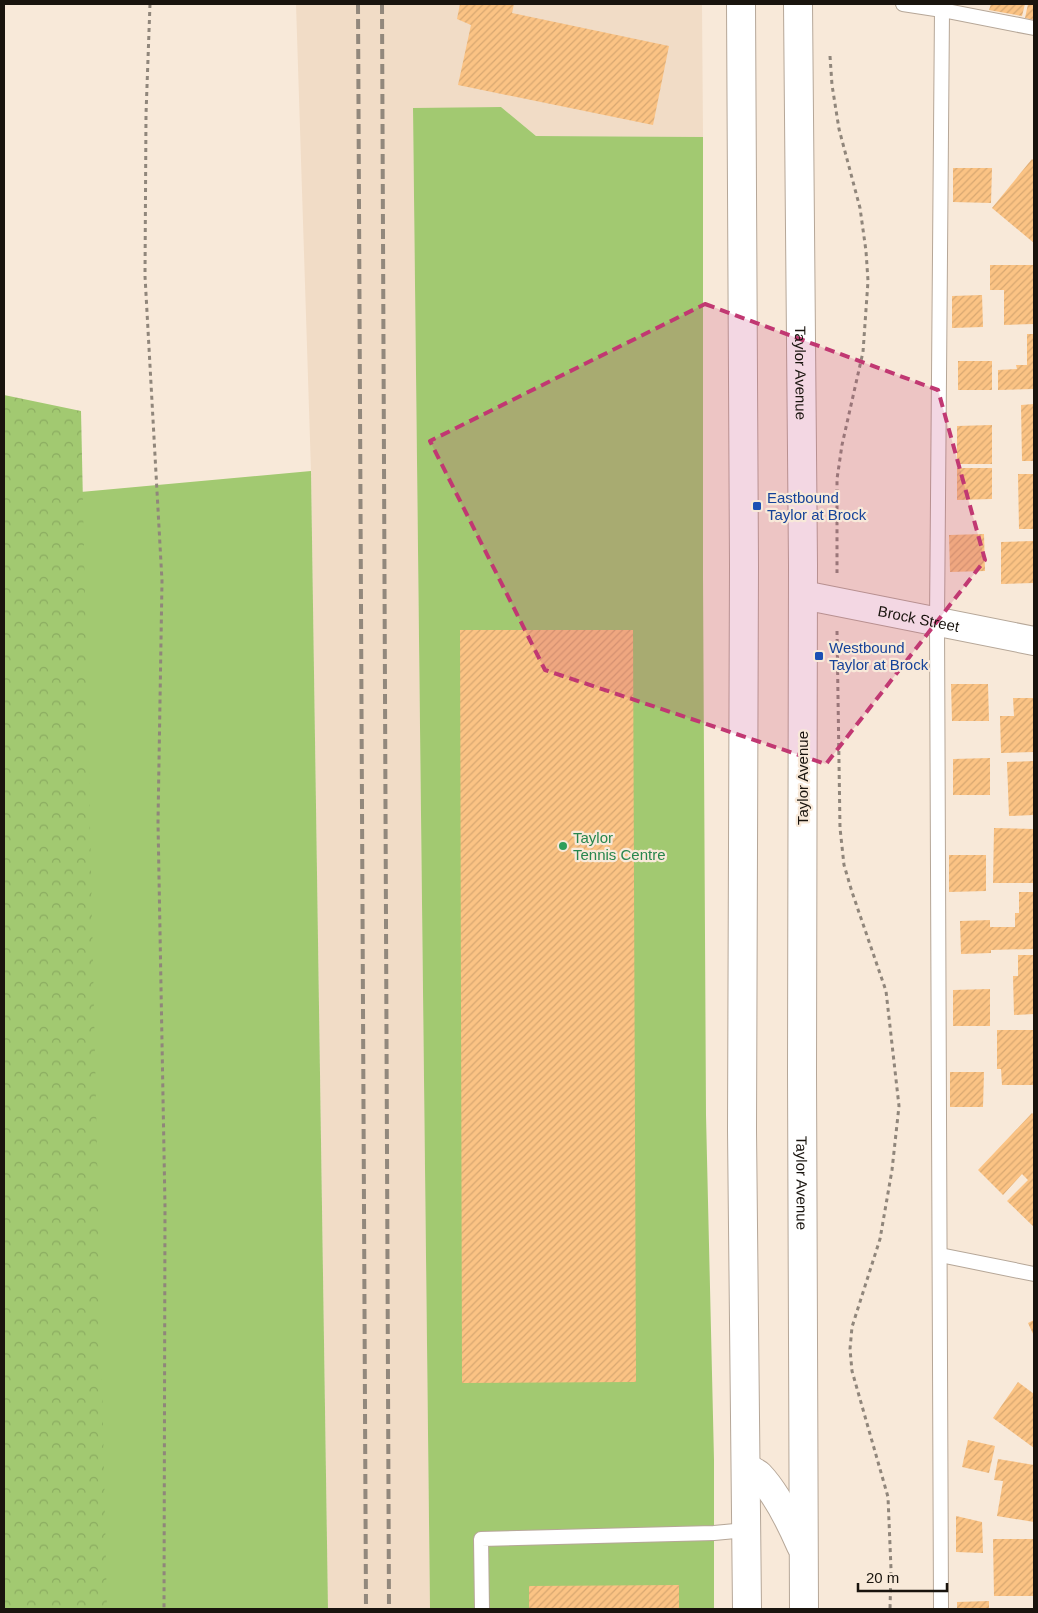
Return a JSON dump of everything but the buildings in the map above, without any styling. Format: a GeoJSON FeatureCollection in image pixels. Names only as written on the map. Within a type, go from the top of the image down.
{"type":"FeatureCollection","features":[{"type":"Feature","properties":{"kind":"main road"},"geometry":{"type":"LineString","coordinates":[[741,4],[744,556],[742,1130],[746,1609]]}},
{"type":"Feature","properties":{"kind":"main road","name":"Taylor Avenue"},"geometry":{"type":"LineString","coordinates":[[798,4],[802,595],[804,1609]]}},
{"type":"Feature","properties":{"kind":"main road","name":"Brock Street"},"geometry":{"type":"LineString","coordinates":[[802,595],[1034,641]]}},
{"type":"Feature","properties":{"kind":"main road","name":"Taylor Avenue"},"geometry":{"type":"LineString","coordinates":[[746,1468],[759,1474],[776,1498],[804,1552]]}},
{"type":"Feature","properties":{"kind":"lane"},"geometry":{"type":"LineString","coordinates":[[903,4],[1034,28]]}},
{"type":"Feature","properties":{"kind":"lane"},"geometry":{"type":"LineString","coordinates":[[941,1609],[937,622],[942,10]]}},
{"type":"Feature","properties":{"kind":"lane"},"geometry":{"type":"LineString","coordinates":[[940,1255],[1034,1274]]}},
{"type":"Feature","properties":{"kind":"lane"},"geometry":{"type":"LineString","coordinates":[[482,1609],[481,1539],[714,1533],[746,1530]]}},
{"type":"Feature","properties":{"kind":"path"},"geometry":{"type":"LineString","coordinates":[[150,4],[146,114],[144,276],[162,581],[158,822],[166,1207],[164,1609]]}},
{"type":"Feature","properties":{"kind":"path"},"geometry":{"type":"LineString","coordinates":[[830,49],[832,85],[839,129],[860,208],[868,281],[863,352],[842,445],[837,479],[840,828],[844,865],[886,991],[899,1106],[892,1170],[880,1239],[852,1327],[850,1349],[852,1371],[888,1497],[892,1569],[890,1609]]}},
{"type":"Feature","properties":{"kind":"highlighted area"},"geometry":{"type":"Polygon","coordinates":[[[705,304],[938,390],[985,560],[826,764],[545,670],[430,441],[705,304]]]}},
{"type":"Feature","properties":{"kind":"shaded area"},"geometry":{"type":"Polygon","coordinates":[[[296,4],[702,4],[703,137],[536,136],[501,107],[413,109],[430,1609],[328,1609],[311,471],[296,4]]]}},
{"type":"Feature","properties":{"kind":"green space","name":"Taylor Tennis Centre"},"geometry":{"type":"Polygon","coordinates":[[[501,107],[536,136],[703,137],[706,1115],[714,1460],[714,1609],[430,1609],[413,108],[501,107]]]}},
{"type":"Feature","properties":{"kind":"green space"},"geometry":{"type":"Polygon","coordinates":[[[4,395],[81,411],[107,1609],[4,1609],[4,395]]]}},
{"type":"Feature","properties":{"kind":"green space"},"geometry":{"type":"Polygon","coordinates":[[[311,471],[328,1609],[4,1609],[4,499],[311,471]]]}},
{"type":"Feature","properties":{"kind":"railway"},"geometry":{"type":"LineString","coordinates":[[358,4],[366,1609]]}},
{"type":"Feature","properties":{"kind":"railway"},"geometry":{"type":"LineString","coordinates":[[382,4],[389,1609]]}},
{"type":"Feature","properties":{"kind":"place","name":"Eastbound Taylor at Brock"},"geometry":{"type":"Point","coordinates":[757,506]}},
{"type":"Feature","properties":{"kind":"place","name":"Westbound Taylor at Brock"},"geometry":{"type":"Point","coordinates":[819,656]}},
{"type":"Feature","properties":{"kind":"place","name":"Taylor Tennis Centre"},"geometry":{"type":"Point","coordinates":[563,846]}}]}
